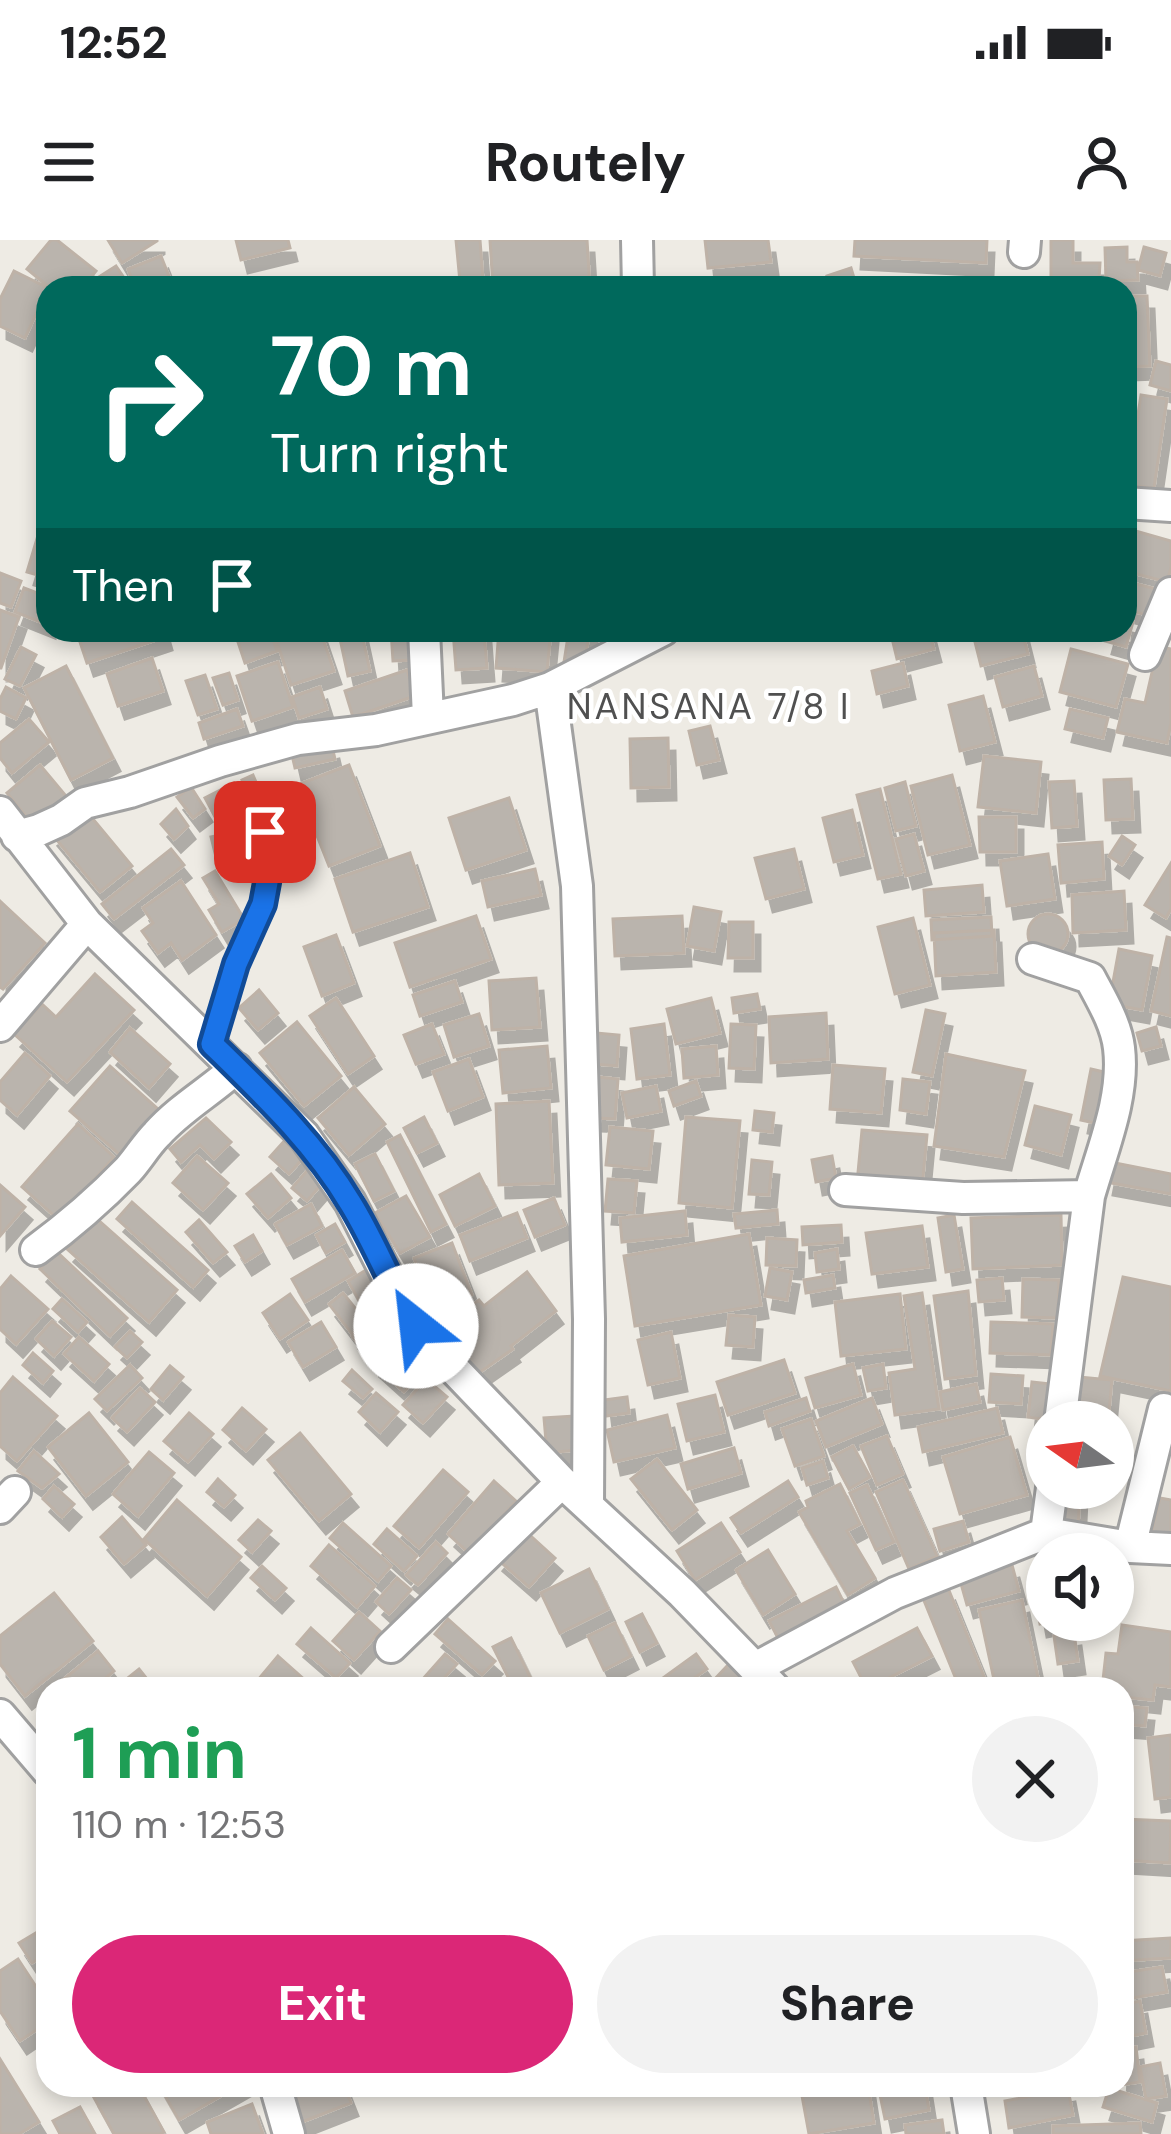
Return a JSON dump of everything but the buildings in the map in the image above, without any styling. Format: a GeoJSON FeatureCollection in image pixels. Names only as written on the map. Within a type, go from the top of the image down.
{"type":"FeatureCollection","features":[{"type":"Feature","properties":{"kind":"street"},"geometry":{"type":"LineString","coordinates":[[637,240],[638,276]]}},
{"type":"Feature","properties":{"kind":"street"},"geometry":{"type":"LineString","coordinates":[[1137,504],[1171,506]]}},
{"type":"Feature","properties":{"kind":"street"},"geometry":{"type":"LineString","coordinates":[[1145,655],[1171,593]]}},
{"type":"Feature","properties":{"kind":"street"},"geometry":{"type":"LineString","coordinates":[[425,642],[428,717]]}},
{"type":"Feature","properties":{"kind":"street"},"geometry":{"type":"LineString","coordinates":[[8,824],[50,825],[85,803],[298,740],[376,730],[513,700],[550,688],[640,642]]}},
{"type":"Feature","properties":{"kind":"street"},"geometry":{"type":"LineString","coordinates":[[550,688],[577,886],[589,1319],[588,1506]]}},
{"type":"Feature","properties":{"kind":"street"},"geometry":{"type":"LineString","coordinates":[[8,824],[87,924],[304,1136],[372,1241],[416,1326],[463,1380],[763,1677]]}},
{"type":"Feature","properties":{"kind":"street"},"geometry":{"type":"LineString","coordinates":[[0,1026],[87,924]]}},
{"type":"Feature","properties":{"kind":"street"},"geometry":{"type":"LineString","coordinates":[[1033,958],[1090,978],[1119,1047],[1116,1097],[1089,1196],[1063,1401]]}},
{"type":"Feature","properties":{"kind":"street"},"geometry":{"type":"LineString","coordinates":[[36,1250],[80,1218],[158,1132],[236,1068]]}},
{"type":"Feature","properties":{"kind":"street"},"geometry":{"type":"LineString","coordinates":[[845,1190],[963,1198],[1089,1196]]}},
{"type":"Feature","properties":{"kind":"street"},"geometry":{"type":"LineString","coordinates":[[1133,1533],[1164,1409]]}},
{"type":"Feature","properties":{"kind":"street"},"geometry":{"type":"LineString","coordinates":[[391,1647],[562,1482]]}},
{"type":"Feature","properties":{"kind":"street"},"geometry":{"type":"LineString","coordinates":[[1046,1533],[1049,1509]]}},
{"type":"Feature","properties":{"kind":"street"},"geometry":{"type":"LineString","coordinates":[[768,1677],[895,1593],[1026,1541]]}},
{"type":"Feature","properties":{"kind":"street"},"geometry":{"type":"LineString","coordinates":[[1134,1547],[1171,1549]]}},
{"type":"Feature","properties":{"kind":"street"},"geometry":{"type":"LineString","coordinates":[[0,1714],[36,1757]]}},
{"type":"Feature","properties":{"kind":"street"},"geometry":{"type":"LineString","coordinates":[[278,2097],[289,2134]]}},
{"type":"Feature","properties":{"kind":"street"},"geometry":{"type":"LineString","coordinates":[[968,2097],[974,2134]]}},
{"type":"Feature","properties":{"kind":"lane"},"geometry":{"type":"LineString","coordinates":[[212,1044],[236,964],[263,904],[268,877],[265,832]]}},
{"type":"Feature","properties":{"kind":"district","name":"NANSANA 7/8 I"},"geometry":{"type":"Point","coordinates":[709,706]}},
{"type":"Feature","properties":{"kind":"route"},"geometry":{"type":"LineString","coordinates":[[265,832],[268,877],[263,904],[236,964],[212,1044],[304,1136],[326,1166],[416,1326]]}}]}
